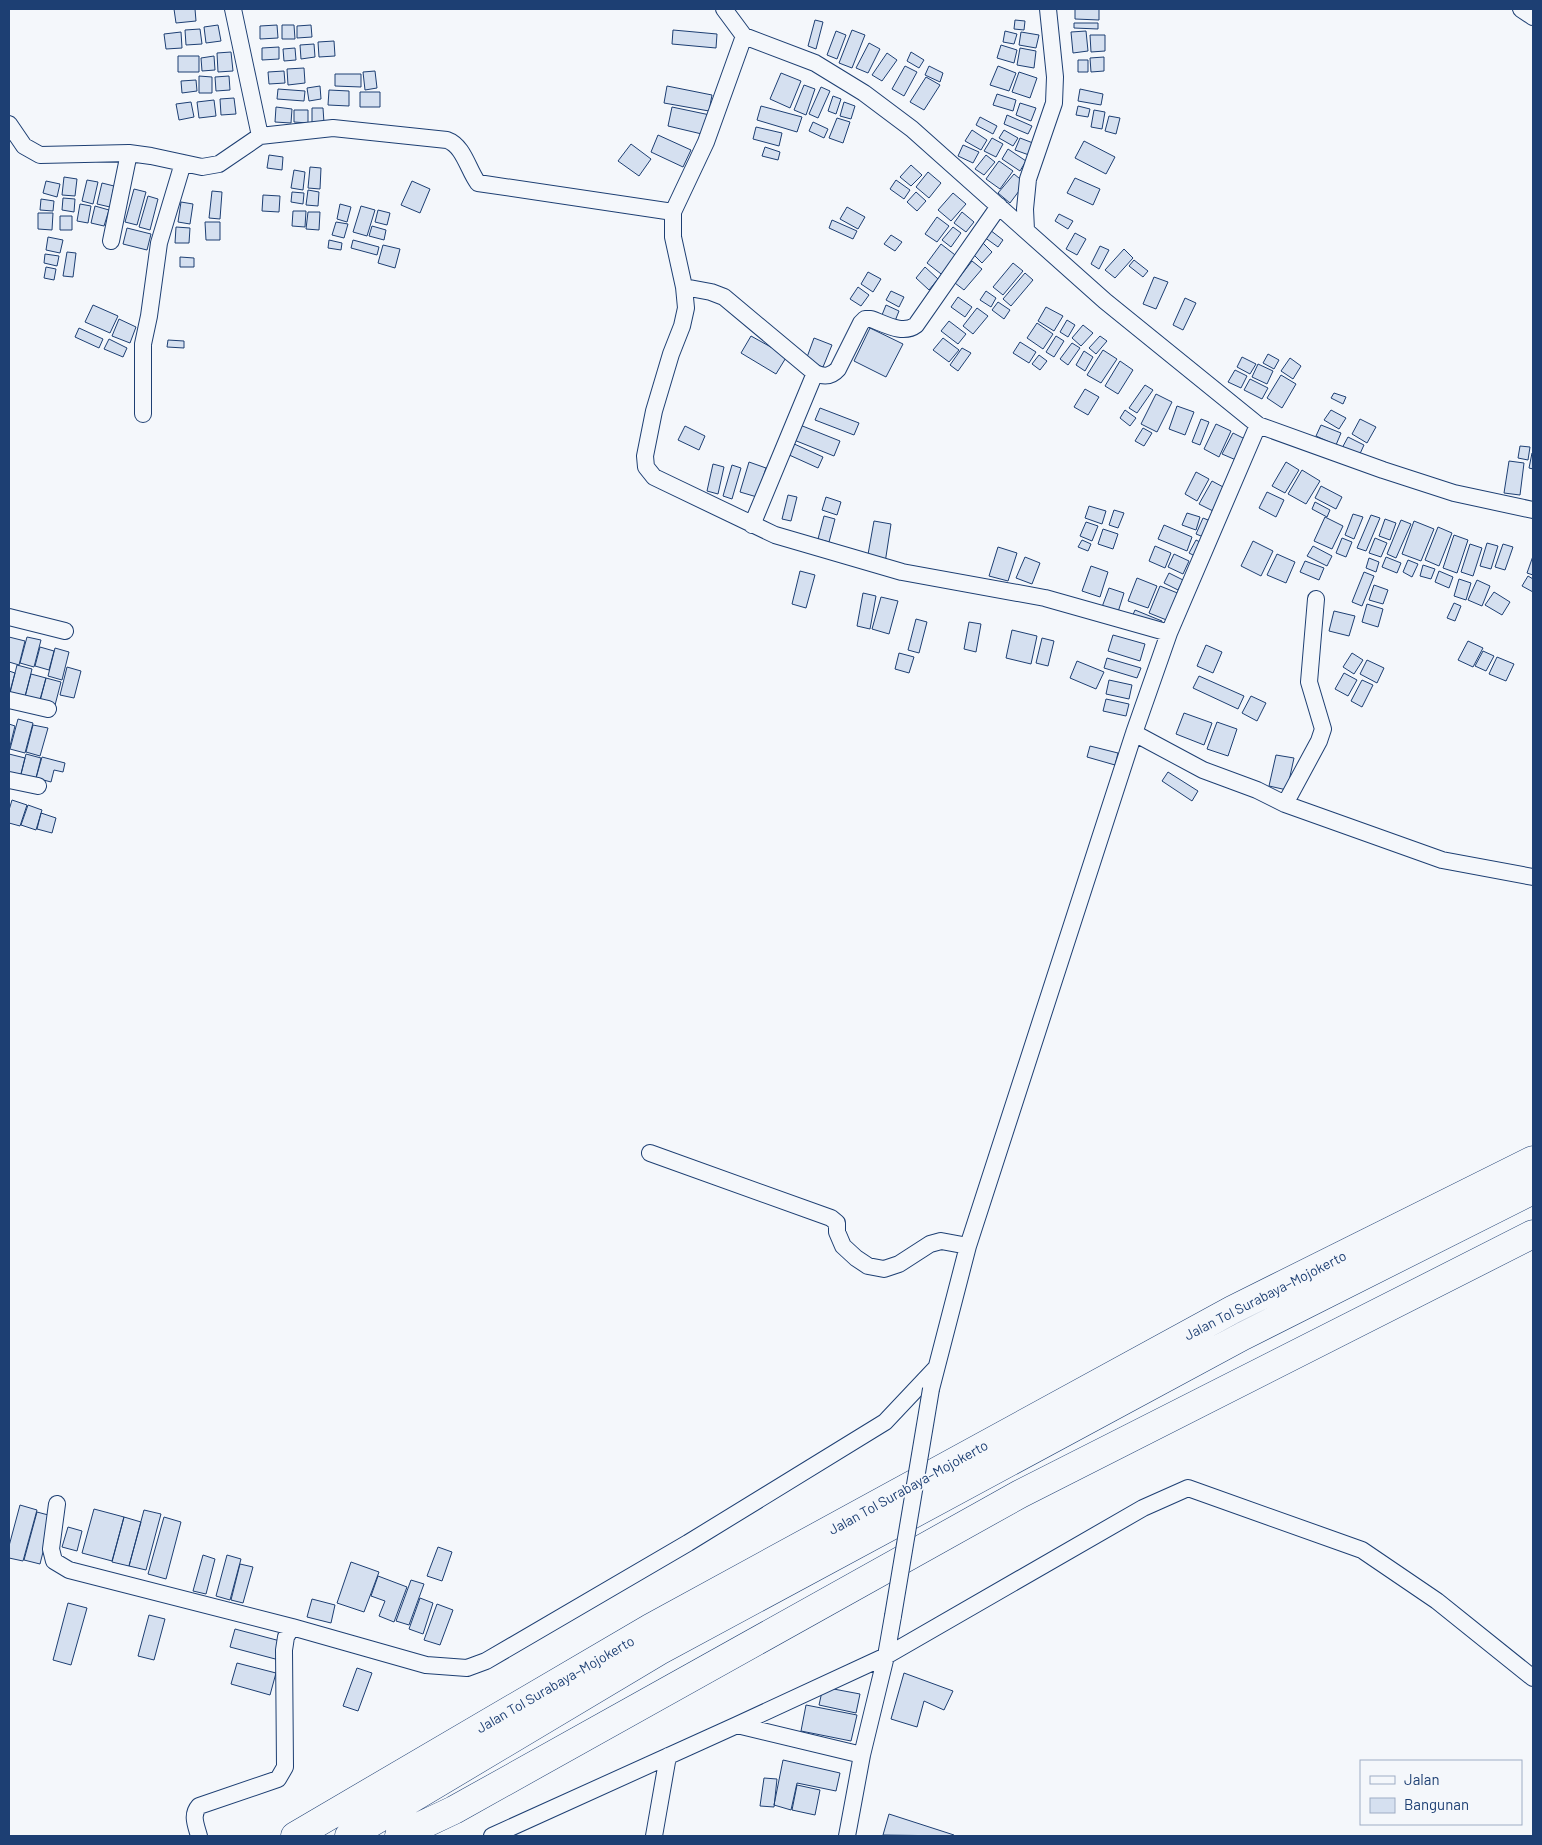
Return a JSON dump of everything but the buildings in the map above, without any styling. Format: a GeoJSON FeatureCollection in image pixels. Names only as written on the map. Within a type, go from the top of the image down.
{"type":"FeatureCollection","features":[{"type":"Feature","properties":{"kind":"highway","name":"Jalan Tol Surabaya–Mojokerto"},"geometry":{"type":"LineString","coordinates":[[295,1836],[650,1628],[1232,1310],[1533,1160]]}},
{"type":"Feature","properties":{"kind":"highway","name":"Jalan Tol Surabaya–Mojokerto"},"geometry":{"type":"LineString","coordinates":[[349,1836],[659,1651],[1244,1336],[1533,1190]]}},
{"type":"Feature","properties":{"kind":"highway"},"geometry":{"type":"LineString","coordinates":[[399,1836],[463,1805],[1020,1494],[1533,1234]]}},
{"type":"Feature","properties":{"kind":"street"},"geometry":{"type":"LineString","coordinates":[[233,9],[260,136]]}},
{"type":"Feature","properties":{"kind":"street"},"geometry":{"type":"LineString","coordinates":[[724,9],[744,36],[815,63],[864,93],[912,129],[1105,301],[1258,425],[1383,470],[1454,493],[1533,510]]}},
{"type":"Feature","properties":{"kind":"street"},"geometry":{"type":"LineString","coordinates":[[1026,230],[1025,209],[1028,179],[1054,102],[1055,77],[1048,9]]}},
{"type":"Feature","properties":{"kind":"street"},"geometry":{"type":"LineString","coordinates":[[1521,9],[1533,17]]}},
{"type":"Feature","properties":{"kind":"street"},"geometry":{"type":"LineString","coordinates":[[744,36],[706,142],[673,212],[673,237],[684,287],[686,308],[682,326],[671,354],[654,410],[645,456],[646,467],[654,477],[775,535],[902,572],[1045,598],[1169,633]]}},
{"type":"Feature","properties":{"kind":"street"},"geometry":{"type":"LineString","coordinates":[[9,124],[24,146],[40,155],[129,153],[202,167],[219,164],[260,136],[333,128],[447,140],[455,143],[478,183],[673,212]]}},
{"type":"Feature","properties":{"kind":"street"},"geometry":{"type":"LineString","coordinates":[[111,241],[129,153]]}},
{"type":"Feature","properties":{"kind":"street"},"geometry":{"type":"LineString","coordinates":[[143,414],[143,344],[149,316],[159,243],[183,163]]}},
{"type":"Feature","properties":{"kind":"street"},"geometry":{"type":"LineString","coordinates":[[684,287],[711,292],[724,297],[815,373],[821,376],[834,374],[861,323],[865,319],[904,330],[916,325],[999,206]]}},
{"type":"Feature","properties":{"kind":"street"},"geometry":{"type":"LineString","coordinates":[[752,525],[815,373]]}},
{"type":"Feature","properties":{"kind":"street"},"geometry":{"type":"LineString","coordinates":[[848,1836],[862,1755],[886,1656],[931,1390],[968,1246],[1134,732],[1169,633],[1258,425]]}},
{"type":"Feature","properties":{"kind":"street"},"geometry":{"type":"LineString","coordinates":[[1285,804],[1319,741],[1323,729],[1309,682],[1316,598]]}},
{"type":"Feature","properties":{"kind":"street"},"geometry":{"type":"LineString","coordinates":[[9,617],[65,631]]}},
{"type":"Feature","properties":{"kind":"street"},"geometry":{"type":"LineString","coordinates":[[9,700],[48,709]]}},
{"type":"Feature","properties":{"kind":"street"},"geometry":{"type":"LineString","coordinates":[[1134,732],[1203,770],[1256,790],[1285,804],[1442,860],[1533,877]]}},
{"type":"Feature","properties":{"kind":"street"},"geometry":{"type":"LineString","coordinates":[[9,780],[38,786]]}},
{"type":"Feature","properties":{"kind":"street"},"geometry":{"type":"LineString","coordinates":[[650,1153],[830,1218],[837,1223],[837,1232],[843,1246],[868,1266],[884,1269],[899,1264],[930,1244],[941,1241],[968,1246]]}},
{"type":"Feature","properties":{"kind":"street"},"geometry":{"type":"LineString","coordinates":[[57,1504],[52,1549],[54,1561],[69,1570],[292,1627],[426,1665],[467,1668],[486,1661],[688,1543],[885,1422],[936,1367]]}},
{"type":"Feature","properties":{"kind":"street"},"geometry":{"type":"LineString","coordinates":[[492,1836],[886,1656],[1143,1508],[1188,1488],[1362,1550],[1437,1601],[1533,1678]]}},
{"type":"Feature","properties":{"kind":"street"},"geometry":{"type":"LineString","coordinates":[[199,1836],[194,1811],[199,1806],[278,1778],[282,1774],[285,1767],[284,1650],[286,1637],[292,1627]]}},
{"type":"Feature","properties":{"kind":"street"},"geometry":{"type":"LineString","coordinates":[[737,1725],[862,1755]]}},
{"type":"Feature","properties":{"kind":"street"},"geometry":{"type":"LineString","coordinates":[[654,1836],[668,1756]]}}]}
